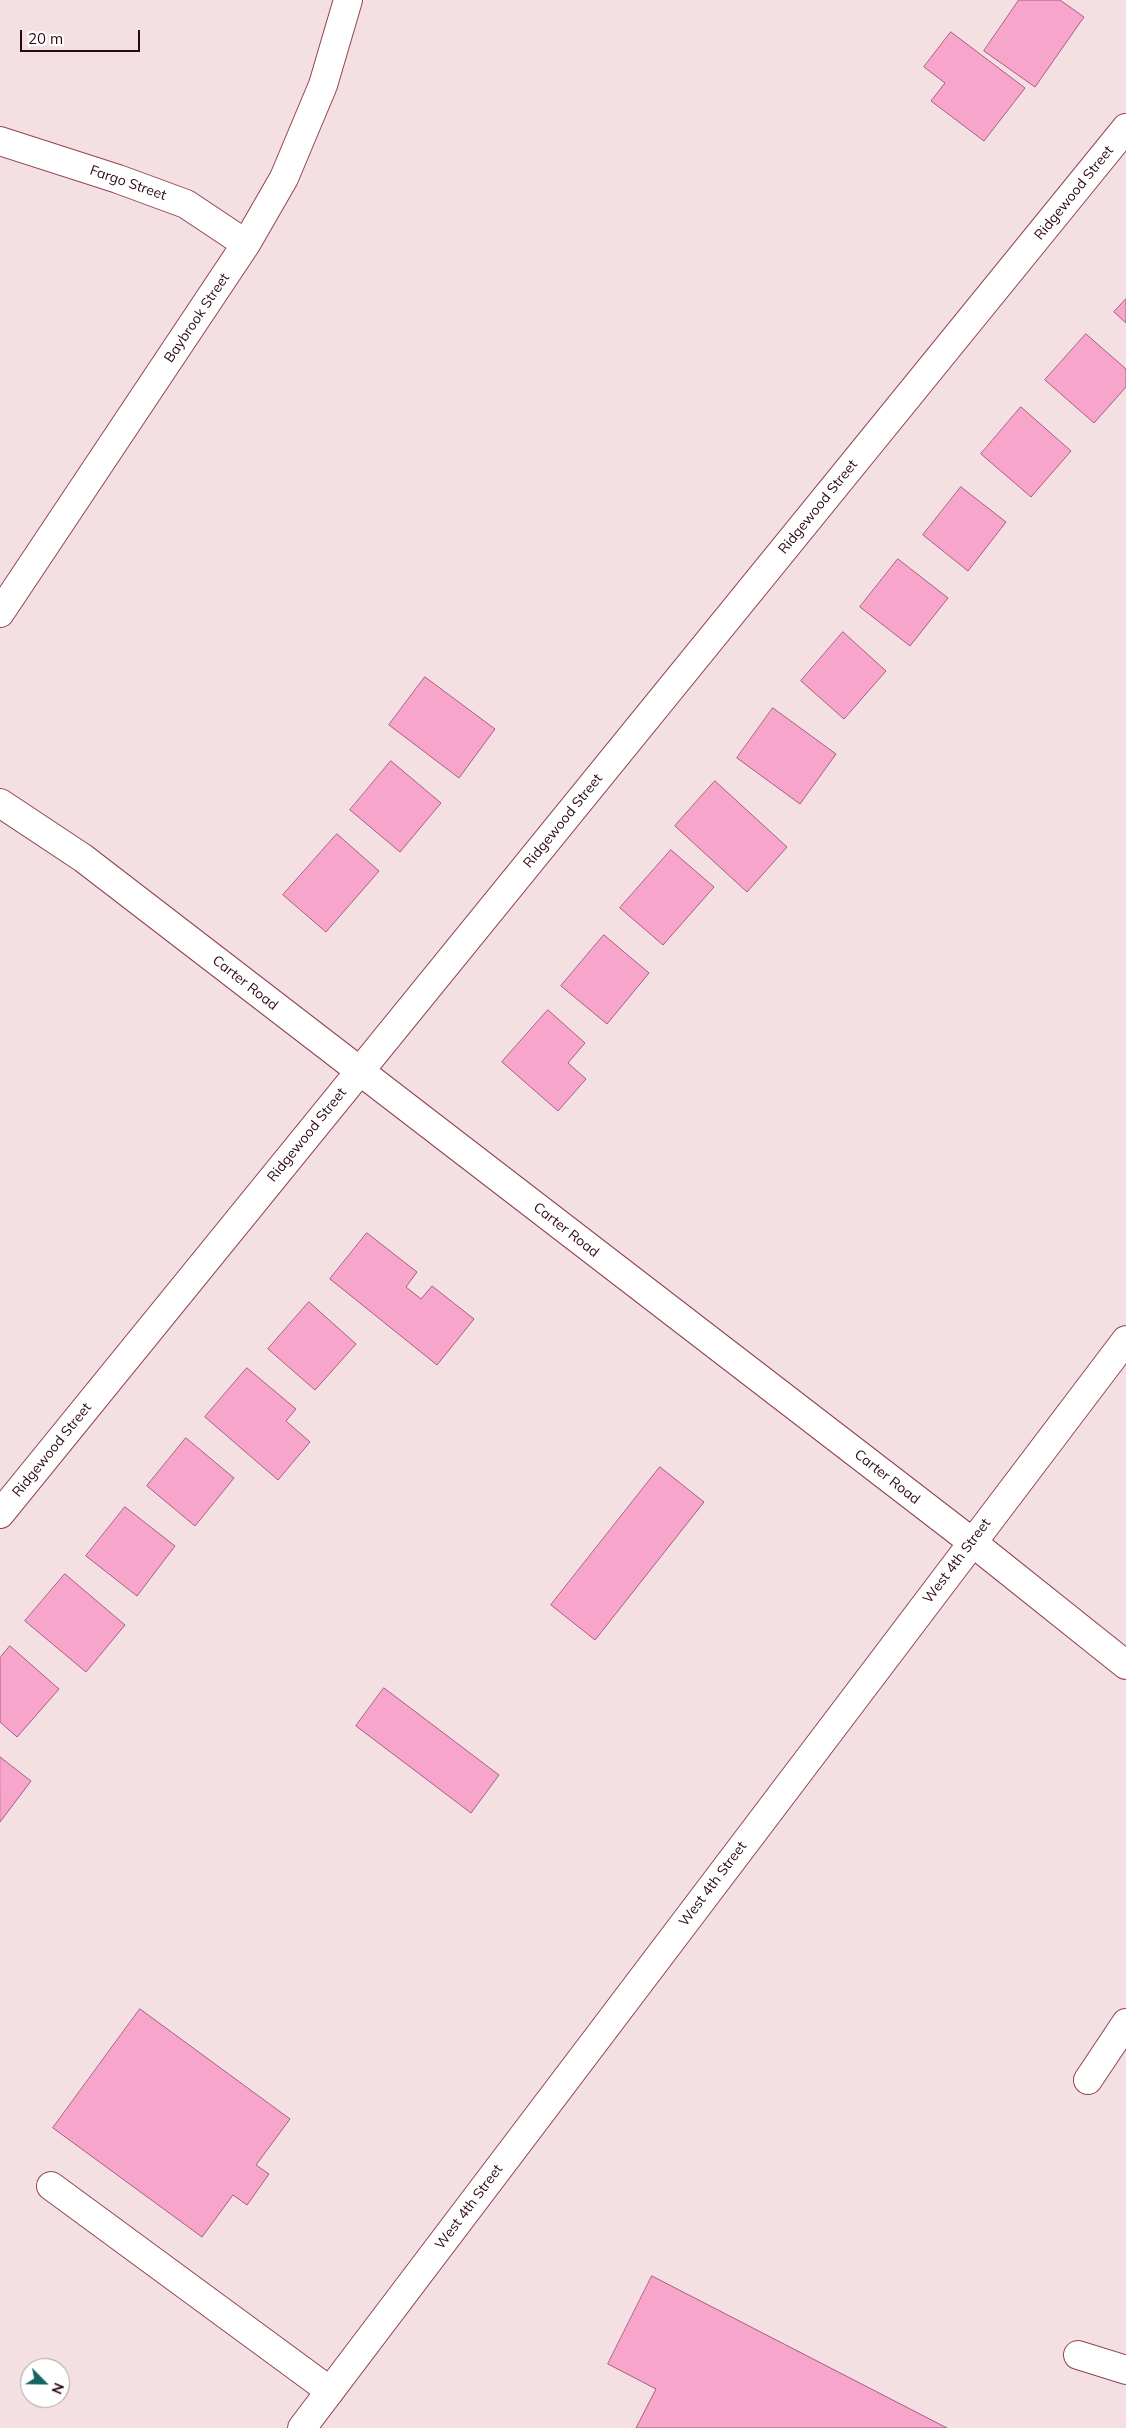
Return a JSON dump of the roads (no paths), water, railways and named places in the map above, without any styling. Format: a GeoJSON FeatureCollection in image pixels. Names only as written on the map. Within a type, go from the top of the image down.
{"type":"FeatureCollection","features":[{"type":"Feature","properties":{"kind":"main road","name":"Baybrook Street"},"geometry":{"type":"LineString","coordinates":[[0,613],[246,244],[284,178],[322,85],[348,0]]}},
{"type":"Feature","properties":{"kind":"main road","name":"Ridgewood Street"},"geometry":{"type":"LineString","coordinates":[[0,1514],[1126,128]]}},
{"type":"Feature","properties":{"kind":"main road","name":"Fargo Street"},"geometry":{"type":"LineString","coordinates":[[0,141],[118,179],[186,204],[246,244]]}},
{"type":"Feature","properties":{"kind":"main road","name":"Carter Road"},"geometry":{"type":"LineString","coordinates":[[0,804],[83,858],[972,1542],[1126,1664]]}},
{"type":"Feature","properties":{"kind":"main road","name":"West 4th Street"},"geometry":{"type":"LineString","coordinates":[[302,2428],[1126,1340]]}},
{"type":"Feature","properties":{"kind":"main road"},"geometry":{"type":"LineString","coordinates":[[1088,2080],[1126,2023]]}},
{"type":"Feature","properties":{"kind":"main road"},"geometry":{"type":"LineString","coordinates":[[50,2186],[330,2392]]}},
{"type":"Feature","properties":{"kind":"main road"},"geometry":{"type":"LineString","coordinates":[[1078,2355],[1126,2370]]}}]}
